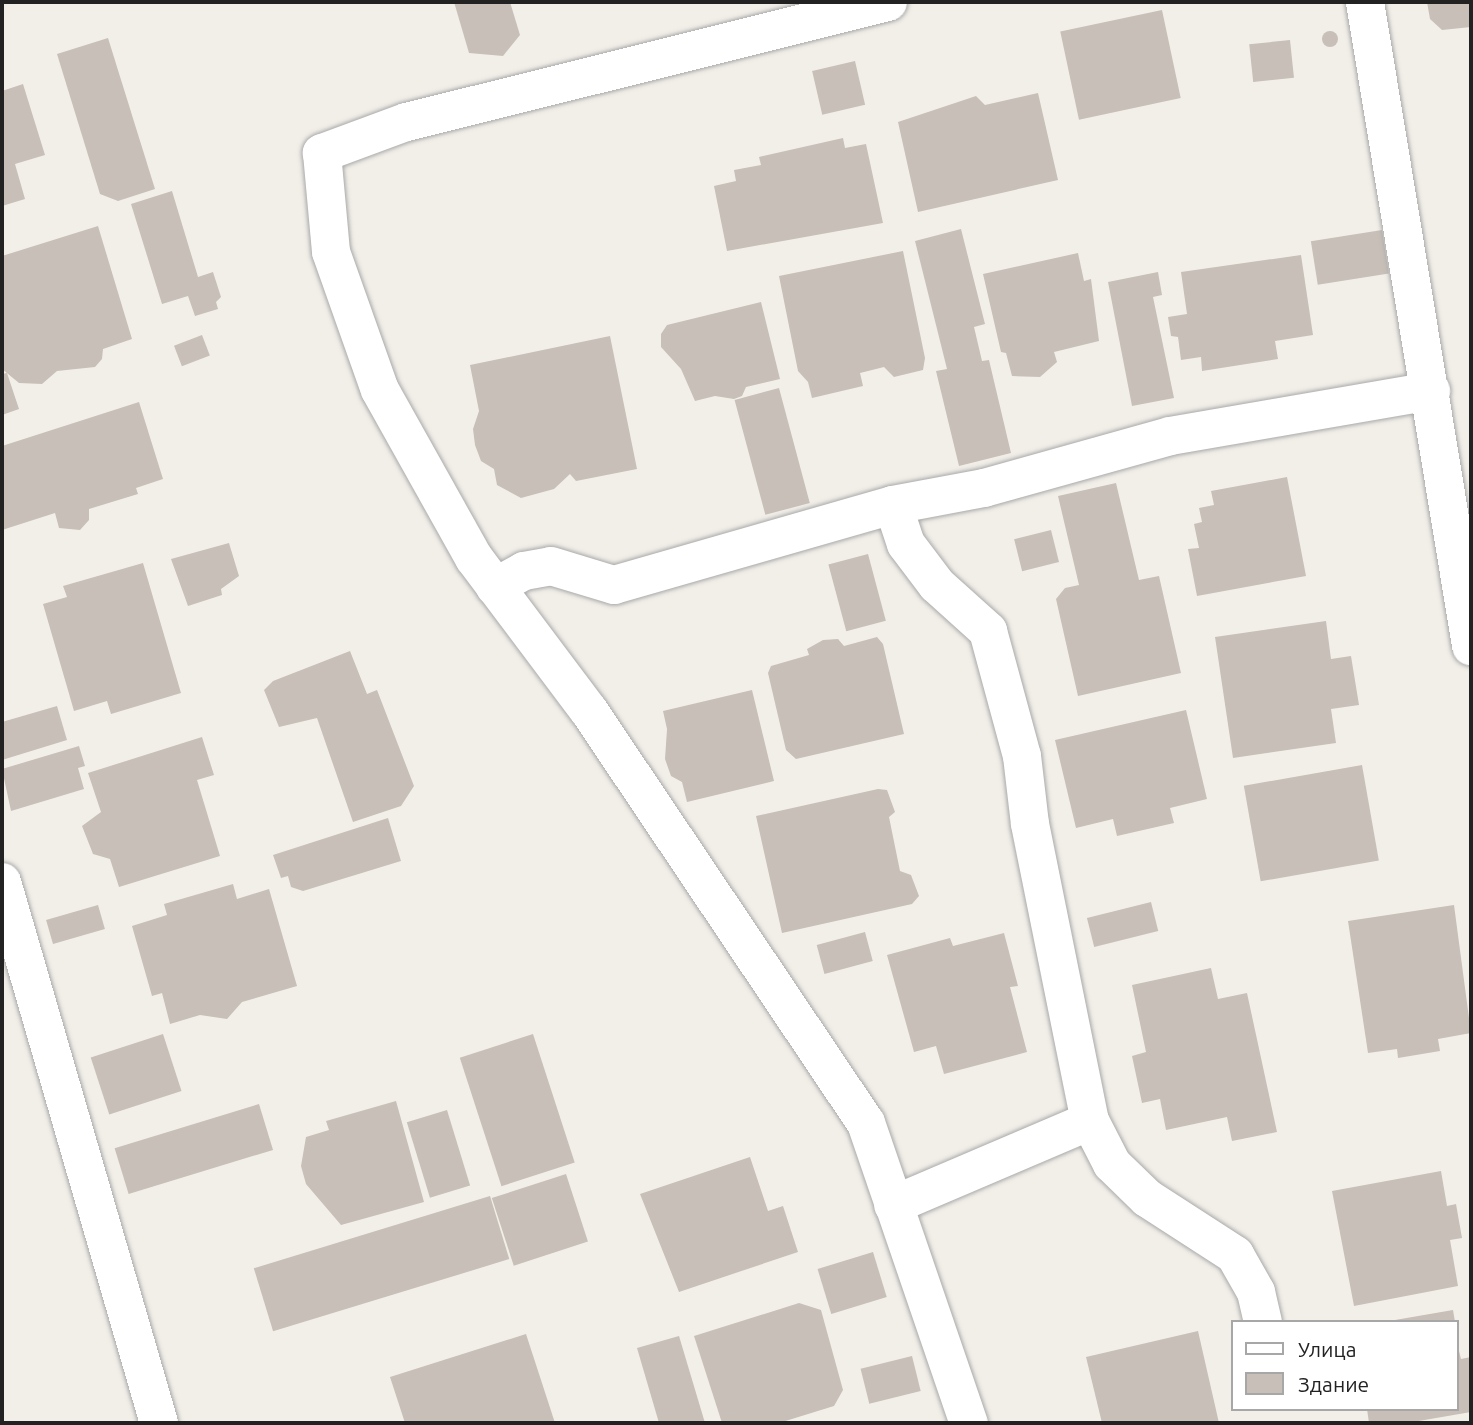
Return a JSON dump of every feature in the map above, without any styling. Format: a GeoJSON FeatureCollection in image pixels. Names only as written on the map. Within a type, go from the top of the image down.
{"type":"FeatureCollection","features":[{"type":"Feature","properties":{"kind":"street"},"geometry":{"type":"LineString","coordinates":[[888,2],[405,122],[322,153],[331,252],[380,390],[474,558],[589,711],[866,1123],[969,1423]]}},
{"type":"Feature","properties":{"kind":"street"},"geometry":{"type":"LineString","coordinates":[[1365,2],[1471,646]]}},
{"type":"Feature","properties":{"kind":"street"},"geometry":{"type":"LineString","coordinates":[[495,587],[524,571],[551,566],[614,585],[893,505],[984,488],[1170,436],[1431,391]]}},
{"type":"Feature","properties":{"kind":"street"},"geometry":{"type":"LineString","coordinates":[[893,505],[906,544],[988,631],[1007,691],[1090,1121],[1112,1164],[1147,1199],[1235,1255],[1256,1292],[1263,1320]]}},
{"type":"Feature","properties":{"kind":"street"},"geometry":{"type":"LineString","coordinates":[[2,882],[159,1423]]}},
{"type":"Feature","properties":{"kind":"street"},"geometry":{"type":"LineString","coordinates":[[894,1205],[1090,1121]]}},
{"type":"Feature","properties":{"kind":"building"},"geometry":{"type":"Polygon","coordinates":[[[454,2],[510,2],[520,35],[503,56],[469,53],[454,2]]]}},
{"type":"Feature","properties":{"kind":"building"},"geometry":{"type":"Polygon","coordinates":[[[1427,2],[1471,2],[1471,27],[1442,30],[1430,19],[1427,2]]]}},
{"type":"Feature","properties":{"kind":"building"},"geometry":{"type":"Polygon","coordinates":[[[1162,10],[1181,98],[1079,120],[1060,32],[1162,10]]]}},
{"type":"Feature","properties":{"kind":"building"},"geometry":{"type":"Polygon","coordinates":[[[1330,31],[1338,39],[1330,47],[1322,39],[1330,31]]]}},
{"type":"Feature","properties":{"kind":"building"},"geometry":{"type":"Polygon","coordinates":[[[108,38],[155,189],[118,201],[100,194],[57,54],[108,38]]]}},
{"type":"Feature","properties":{"kind":"building"},"geometry":{"type":"Polygon","coordinates":[[[1290,40],[1294,78],[1253,82],[1249,44],[1290,40]]]}},
{"type":"Feature","properties":{"kind":"building"},"geometry":{"type":"Polygon","coordinates":[[[855,61],[865,105],[822,115],[812,71],[855,61]]]}},
{"type":"Feature","properties":{"kind":"building"},"geometry":{"type":"Polygon","coordinates":[[[23,84],[45,155],[15,164],[25,199],[2,206],[2,91],[23,84]]]}},
{"type":"Feature","properties":{"kind":"building"},"geometry":{"type":"Polygon","coordinates":[[[1038,93],[1058,180],[918,212],[898,122],[976,96],[985,105],[1038,93]]]}},
{"type":"Feature","properties":{"kind":"building"},"geometry":{"type":"Polygon","coordinates":[[[843,138],[845,148],[866,144],[883,223],[727,251],[714,186],[736,181],[734,170],[761,165],[759,157],[843,138]]]}},
{"type":"Feature","properties":{"kind":"building"},"geometry":{"type":"Polygon","coordinates":[[[172,191],[198,277],[213,272],[221,297],[216,302],[218,309],[195,316],[188,296],[162,304],[131,204],[172,191]]]}},
{"type":"Feature","properties":{"kind":"building"},"geometry":{"type":"Polygon","coordinates":[[[98,226],[132,339],[103,349],[102,359],[95,367],[57,371],[42,384],[19,383],[2,369],[2,256],[98,226]]]}},
{"type":"Feature","properties":{"kind":"building"},"geometry":{"type":"Polygon","coordinates":[[[961,229],[985,324],[974,327],[982,361],[989,360],[1011,453],[959,466],[936,371],[947,369],[915,241],[961,229]]]}},
{"type":"Feature","properties":{"kind":"building"},"geometry":{"type":"Polygon","coordinates":[[[1382,230],[1389,273],[1318,285],[1311,241],[1382,230]]]}},
{"type":"Feature","properties":{"kind":"building"},"geometry":{"type":"Polygon","coordinates":[[[903,251],[925,358],[923,370],[894,377],[884,367],[860,373],[863,386],[812,398],[808,382],[798,371],[779,276],[903,251]]]}},
{"type":"Feature","properties":{"kind":"building"},"geometry":{"type":"Polygon","coordinates":[[[1078,253],[1084,281],[1091,279],[1099,341],[1054,352],[1057,362],[1040,377],[1012,376],[1006,353],[1001,352],[983,274],[1078,253]]]}},
{"type":"Feature","properties":{"kind":"building"},"geometry":{"type":"Polygon","coordinates":[[[1301,255],[1313,335],[1275,341],[1278,359],[1202,371],[1201,357],[1181,360],[1178,337],[1171,336],[1168,317],[1187,314],[1181,272],[1301,255]]]}},
{"type":"Feature","properties":{"kind":"building"},"geometry":{"type":"Polygon","coordinates":[[[1158,272],[1162,295],[1153,297],[1174,398],[1132,406],[1108,282],[1158,272]]]}},
{"type":"Feature","properties":{"kind":"building"},"geometry":{"type":"Polygon","coordinates":[[[761,302],[780,379],[746,387],[742,396],[734,399],[715,396],[695,401],[681,369],[661,347],[661,334],[667,325],[761,302]]]}},
{"type":"Feature","properties":{"kind":"building"},"geometry":{"type":"Polygon","coordinates":[[[202,335],[210,356],[182,366],[174,346],[202,335]]]}},
{"type":"Feature","properties":{"kind":"building"},"geometry":{"type":"Polygon","coordinates":[[[610,336],[637,469],[576,481],[570,474],[554,489],[521,498],[497,485],[494,469],[481,461],[475,445],[473,429],[479,411],[470,365],[610,336]]]}},
{"type":"Feature","properties":{"kind":"building"},"geometry":{"type":"Polygon","coordinates":[[[7,373],[19,409],[2,415],[2,374],[7,373]]]}},
{"type":"Feature","properties":{"kind":"building"},"geometry":{"type":"Polygon","coordinates":[[[779,388],[810,503],[765,515],[735,400],[779,388]]]}},
{"type":"Feature","properties":{"kind":"building"},"geometry":{"type":"Polygon","coordinates":[[[139,402],[163,479],[136,488],[138,494],[89,509],[89,520],[80,530],[59,528],[55,513],[2,530],[2,446],[139,402]]]}},
{"type":"Feature","properties":{"kind":"building"},"geometry":{"type":"Polygon","coordinates":[[[1287,477],[1306,576],[1197,596],[1188,549],[1199,548],[1194,524],[1202,522],[1199,508],[1214,505],[1211,491],[1287,477]]]}},
{"type":"Feature","properties":{"kind":"building"},"geometry":{"type":"Polygon","coordinates":[[[1116,483],[1139,580],[1159,576],[1181,673],[1078,696],[1056,599],[1065,588],[1079,585],[1058,496],[1116,483]]]}},
{"type":"Feature","properties":{"kind":"building"},"geometry":{"type":"Polygon","coordinates":[[[1051,530],[1059,562],[1022,571],[1014,539],[1051,530]]]}},
{"type":"Feature","properties":{"kind":"building"},"geometry":{"type":"Polygon","coordinates":[[[229,543],[239,576],[221,589],[222,595],[188,606],[171,559],[229,543]]]}},
{"type":"Feature","properties":{"kind":"building"},"geometry":{"type":"Polygon","coordinates":[[[868,554],[886,621],[846,631],[828,565],[868,554]]]}},
{"type":"Feature","properties":{"kind":"building"},"geometry":{"type":"Polygon","coordinates":[[[143,563],[181,693],[111,714],[107,701],[74,711],[43,604],[67,597],[63,586],[143,563]]]}},
{"type":"Feature","properties":{"kind":"building"},"geometry":{"type":"Polygon","coordinates":[[[1326,621],[1331,659],[1351,656],[1359,705],[1331,709],[1336,743],[1233,758],[1215,637],[1326,621]]]}},
{"type":"Feature","properties":{"kind":"building"},"geometry":{"type":"Polygon","coordinates":[[[877,637],[883,644],[904,734],[796,759],[786,750],[768,673],[771,666],[809,655],[807,649],[823,640],[838,639],[844,646],[877,637]]]}},
{"type":"Feature","properties":{"kind":"building"},"geometry":{"type":"Polygon","coordinates":[[[350,651],[367,694],[377,690],[414,786],[401,806],[353,822],[317,718],[279,727],[264,690],[273,681],[350,651]]]}},
{"type":"Feature","properties":{"kind":"building"},"geometry":{"type":"Polygon","coordinates":[[[752,690],[774,781],[687,802],[682,782],[671,776],[665,759],[667,729],[663,711],[752,690]]]}},
{"type":"Feature","properties":{"kind":"building"},"geometry":{"type":"Polygon","coordinates":[[[57,706],[67,740],[2,760],[2,722],[57,706]]]}},
{"type":"Feature","properties":{"kind":"building"},"geometry":{"type":"Polygon","coordinates":[[[1186,710],[1207,799],[1170,808],[1174,823],[1117,836],[1113,819],[1076,828],[1055,740],[1186,710]]]}},
{"type":"Feature","properties":{"kind":"building"},"geometry":{"type":"Polygon","coordinates":[[[202,737],[214,775],[197,780],[220,856],[119,887],[110,859],[93,854],[82,826],[101,812],[88,773],[202,737]]]}},
{"type":"Feature","properties":{"kind":"building"},"geometry":{"type":"Polygon","coordinates":[[[79,746],[85,766],[78,768],[84,789],[11,811],[2,769],[79,746]]]}},
{"type":"Feature","properties":{"kind":"building"},"geometry":{"type":"Polygon","coordinates":[[[1362,765],[1379,861],[1261,881],[1244,786],[1362,765]]]}},
{"type":"Feature","properties":{"kind":"building"},"geometry":{"type":"Polygon","coordinates":[[[878,789],[887,790],[895,812],[889,817],[900,871],[911,875],[919,896],[912,904],[782,933],[756,816],[878,789]]]}},
{"type":"Feature","properties":{"kind":"building"},"geometry":{"type":"Polygon","coordinates":[[[388,818],[401,861],[303,891],[291,887],[288,876],[281,878],[273,855],[388,818]]]}},
{"type":"Feature","properties":{"kind":"building"},"geometry":{"type":"Polygon","coordinates":[[[233,884],[237,899],[269,889],[297,986],[242,1002],[227,1019],[200,1015],[170,1024],[162,993],[152,996],[132,926],[167,915],[164,904],[233,884]]]}},
{"type":"Feature","properties":{"kind":"building"},"geometry":{"type":"Polygon","coordinates":[[[1151,902],[1158,931],[1094,947],[1087,918],[1151,902]]]}},
{"type":"Feature","properties":{"kind":"building"},"geometry":{"type":"Polygon","coordinates":[[[98,905],[105,929],[53,944],[46,920],[98,905]]]}},
{"type":"Feature","properties":{"kind":"building"},"geometry":{"type":"Polygon","coordinates":[[[1454,905],[1471,1033],[1438,1039],[1440,1051],[1398,1058],[1397,1049],[1368,1053],[1348,921],[1454,905]]]}},
{"type":"Feature","properties":{"kind":"building"},"geometry":{"type":"Polygon","coordinates":[[[865,932],[873,961],[824,974],[817,945],[865,932]]]}},
{"type":"Feature","properties":{"kind":"building"},"geometry":{"type":"Polygon","coordinates":[[[1004,933],[1018,986],[1010,987],[1027,1052],[944,1074],[936,1046],[914,1052],[887,955],[950,938],[953,946],[1004,933]]]}},
{"type":"Feature","properties":{"kind":"building"},"geometry":{"type":"Polygon","coordinates":[[[1211,968],[1218,999],[1247,993],[1277,1132],[1232,1141],[1227,1117],[1166,1130],[1160,1099],[1142,1103],[1132,1056],[1146,1052],[1132,985],[1211,968]]]}},
{"type":"Feature","properties":{"kind":"building"},"geometry":{"type":"Polygon","coordinates":[[[163,1034],[182,1091],[109,1115],[91,1057],[163,1034]]]}},
{"type":"Feature","properties":{"kind":"building"},"geometry":{"type":"Polygon","coordinates":[[[533,1034],[575,1162],[501,1186],[460,1058],[533,1034]]]}},
{"type":"Feature","properties":{"kind":"building"},"geometry":{"type":"Polygon","coordinates":[[[396,1101],[424,1202],[341,1225],[306,1184],[301,1166],[306,1137],[329,1130],[326,1121],[396,1101]]]}},
{"type":"Feature","properties":{"kind":"building"},"geometry":{"type":"Polygon","coordinates":[[[259,1104],[273,1150],[129,1194],[115,1148],[259,1104]]]}},
{"type":"Feature","properties":{"kind":"building"},"geometry":{"type":"Polygon","coordinates":[[[447,1110],[470,1186],[430,1198],[407,1122],[447,1110]]]}},
{"type":"Feature","properties":{"kind":"building"},"geometry":{"type":"Polygon","coordinates":[[[750,1157],[768,1211],[783,1206],[798,1252],[679,1292],[640,1194],[750,1157]]]}},
{"type":"Feature","properties":{"kind":"building"},"geometry":{"type":"Polygon","coordinates":[[[1441,1171],[1447,1206],[1456,1204],[1462,1238],[1450,1240],[1458,1286],[1354,1306],[1332,1191],[1441,1171]]]}},
{"type":"Feature","properties":{"kind":"building"},"geometry":{"type":"Polygon","coordinates":[[[566,1174],[588,1242],[514,1266],[492,1198],[566,1174]]]}},
{"type":"Feature","properties":{"kind":"building"},"geometry":{"type":"Polygon","coordinates":[[[490,1196],[509,1259],[273,1331],[254,1268],[490,1196]]]}},
{"type":"Feature","properties":{"kind":"building"},"geometry":{"type":"Polygon","coordinates":[[[873,1252],[887,1297],[831,1314],[818,1269],[873,1252]]]}},
{"type":"Feature","properties":{"kind":"building"},"geometry":{"type":"Polygon","coordinates":[[[799,1303],[821,1310],[843,1390],[834,1406],[779,1423],[722,1423],[694,1336],[799,1303]]]}},
{"type":"Feature","properties":{"kind":"building"},"geometry":{"type":"Polygon","coordinates":[[[1453,1310],[1455,1320],[1395,1320],[1453,1310]]]}},
{"type":"Feature","properties":{"kind":"building"},"geometry":{"type":"Polygon","coordinates":[[[1198,1331],[1219,1423],[1102,1423],[1086,1357],[1198,1331]]]}},
{"type":"Feature","properties":{"kind":"building"},"geometry":{"type":"Polygon","coordinates":[[[526,1334],[555,1423],[405,1423],[390,1377],[526,1334]]]}},
{"type":"Feature","properties":{"kind":"building"},"geometry":{"type":"Polygon","coordinates":[[[679,1336],[705,1423],[659,1423],[637,1348],[679,1336]]]}},
{"type":"Feature","properties":{"kind":"building"},"geometry":{"type":"Polygon","coordinates":[[[1459,1351],[1461,1359],[1471,1357],[1471,1412],[1407,1423],[1369,1423],[1367,1411],[1459,1411],[1459,1351]]]}},
{"type":"Feature","properties":{"kind":"building"},"geometry":{"type":"Polygon","coordinates":[[[912,1356],[921,1391],[869,1404],[861,1369],[912,1356]]]}}]}
